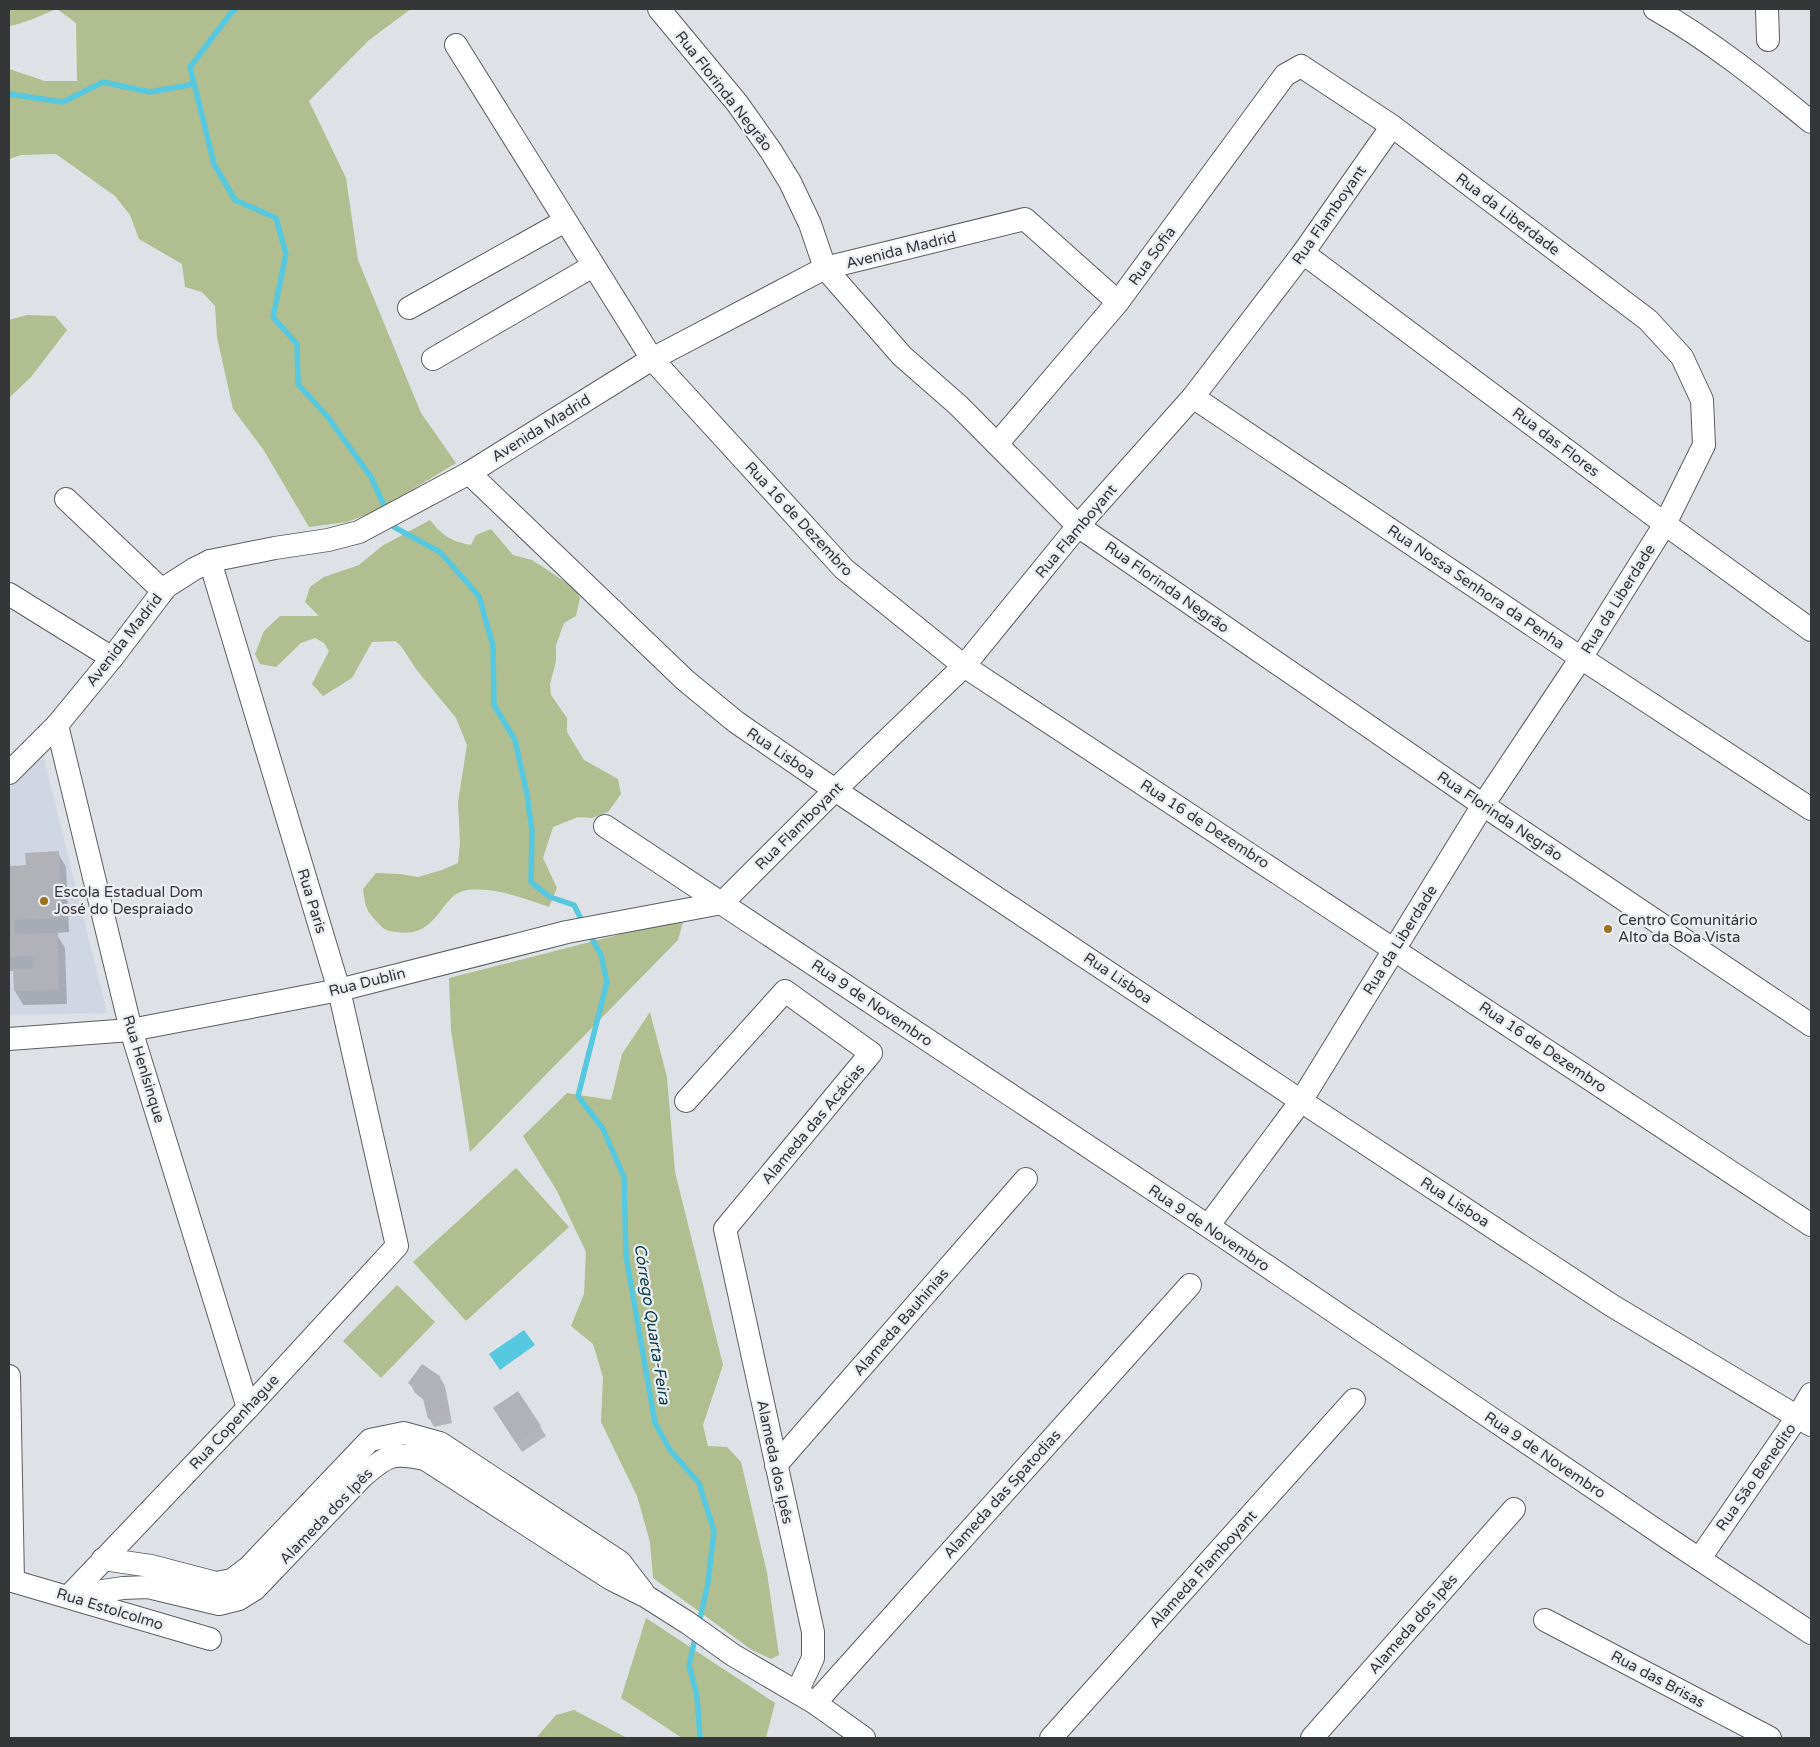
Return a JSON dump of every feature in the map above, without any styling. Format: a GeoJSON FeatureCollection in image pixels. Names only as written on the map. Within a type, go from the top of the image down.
{"type":"FeatureCollection","features":[{"type":"Feature","properties":{"kind":"street","name":"Rua Florinda Negrão"},"geometry":{"type":"LineString","coordinates":[[659,9],[737,103],[772,151],[790,182],[810,224],[825,268],[902,356],[958,405],[1078,526],[1483,805],[1811,1026]]}},
{"type":"Feature","properties":{"kind":"street"},"geometry":{"type":"LineString","coordinates":[[1655,9],[1684,17],[1811,122]]}},
{"type":"Feature","properties":{"kind":"street"},"geometry":{"type":"LineString","coordinates":[[1767,9],[1768,40]]}},
{"type":"Feature","properties":{"kind":"street","name":"Rua 16 de Dezembro"},"geometry":{"type":"LineString","coordinates":[[456,45],[652,359],[844,569],[964,666],[1811,1225]]}},
{"type":"Feature","properties":{"kind":"street","name":"Rua da Liberdade"},"geometry":{"type":"LineString","coordinates":[[1208,1226],[1301,1101],[1483,805],[1581,658],[1665,524],[1704,445],[1702,400],[1682,357],[1648,320],[1392,126],[1301,66]]}},
{"type":"Feature","properties":{"kind":"street","name":"Rua Sofia"},"geometry":{"type":"LineString","coordinates":[[997,444],[1118,302],[1285,75],[1301,66]]}},
{"type":"Feature","properties":{"kind":"street","name":"Rua Flamboyant"},"geometry":{"type":"LineString","coordinates":[[722,903],[835,790],[964,666],[1078,526],[1192,396],[1303,253],[1392,126]]}},
{"type":"Feature","properties":{"kind":"street","name":"Avenida Madrid"},"geometry":{"type":"LineString","coordinates":[[9,773],[57,724],[112,658],[166,587],[194,569],[210,561],[328,540],[359,532],[469,473],[652,359],[825,268],[1025,219],[1118,302]]}},
{"type":"Feature","properties":{"kind":"street"},"geometry":{"type":"LineString","coordinates":[[409,308],[565,221]]}},
{"type":"Feature","properties":{"kind":"street","name":"Rua das Flores"},"geometry":{"type":"LineString","coordinates":[[1303,253],[1665,524],[1811,630]]}},
{"type":"Feature","properties":{"kind":"street"},"geometry":{"type":"LineString","coordinates":[[433,358],[593,266]]}},
{"type":"Feature","properties":{"kind":"street","name":"Rua Nossa Senhora da Penha"},"geometry":{"type":"LineString","coordinates":[[1192,396],[1581,658],[1811,810]]}},
{"type":"Feature","properties":{"kind":"street","name":"Rua Lisboa"},"geometry":{"type":"LineString","coordinates":[[469,473],[685,680],[736,722],[1301,1101],[1611,1305],[1805,1420]]}},
{"type":"Feature","properties":{"kind":"street"},"geometry":{"type":"LineString","coordinates":[[66,499],[163,591]]}},
{"type":"Feature","properties":{"kind":"street","name":"Rua Paris"},"geometry":{"type":"LineString","coordinates":[[210,561],[339,990],[397,1246]]}},
{"type":"Feature","properties":{"kind":"street"},"geometry":{"type":"LineString","coordinates":[[9,594],[112,658]]}},
{"type":"Feature","properties":{"kind":"street","name":"Rua Henlsinque"},"geometry":{"type":"LineString","coordinates":[[57,724],[131,1030],[248,1408]]}},
{"type":"Feature","properties":{"kind":"street","name":"Rua 9 de Novembro"},"geometry":{"type":"LineString","coordinates":[[605,826],[1208,1226],[1669,1539],[1811,1633]]}},
{"type":"Feature","properties":{"kind":"street","name":"Rua Dublin"},"geometry":{"type":"LineString","coordinates":[[9,1038],[131,1030],[339,990],[567,932],[722,903]]}},
{"type":"Feature","properties":{"kind":"street","name":"Alameda das Acácias"},"geometry":{"type":"LineString","coordinates":[[686,1101],[785,991],[872,1052],[725,1229]]}},
{"type":"Feature","properties":{"kind":"street","name":"Alameda Bauhinias"},"geometry":{"type":"LineString","coordinates":[[776,1464],[1026,1179]]}},
{"type":"Feature","properties":{"kind":"street","name":"Alameda dos Ipês"},"geometry":{"type":"LineString","coordinates":[[725,1229],[813,1632],[813,1658],[806,1697]]}},
{"type":"Feature","properties":{"kind":"street","name":"Rua Copenhague"},"geometry":{"type":"LineString","coordinates":[[69,1596],[248,1408],[397,1246]]}},
{"type":"Feature","properties":{"kind":"street","name":"Alameda das Spatodias"},"geometry":{"type":"LineString","coordinates":[[806,1697],[1190,1285]]}},
{"type":"Feature","properties":{"kind":"street"},"geometry":{"type":"LineString","coordinates":[[9,1376],[11,1580]]}},
{"type":"Feature","properties":{"kind":"street","name":"Rua São Benedito"},"geometry":{"type":"LineString","coordinates":[[1700,1558],[1805,1420],[1811,1394]]}},
{"type":"Feature","properties":{"kind":"street","name":"Alameda Flamboyant"},"geometry":{"type":"LineString","coordinates":[[1051,1738],[1354,1400]]}},
{"type":"Feature","properties":{"kind":"street","name":"Alameda dos Ipês"},"geometry":{"type":"LineString","coordinates":[[218,1594],[248,1567],[370,1440],[404,1433],[440,1443],[620,1562],[647,1597]]}},
{"type":"Feature","properties":{"kind":"street"},"geometry":{"type":"LineString","coordinates":[[370,1440],[381,1460]]}},
{"type":"Feature","properties":{"kind":"street"},"geometry":{"type":"LineString","coordinates":[[425,1459],[440,1443]]}},
{"type":"Feature","properties":{"kind":"street","name":"Alameda dos Ipês"},"geometry":{"type":"LineString","coordinates":[[69,1596],[123,1588],[148,1588],[218,1594],[239,1599],[255,1589],[362,1477],[381,1460],[403,1454],[425,1459],[611,1579],[647,1597],[688,1622],[734,1655],[806,1697],[864,1738]]}},
{"type":"Feature","properties":{"kind":"street","name":"Alameda dos Ipês"},"geometry":{"type":"LineString","coordinates":[[1312,1738],[1514,1509]]}},
{"type":"Feature","properties":{"kind":"street"},"geometry":{"type":"LineString","coordinates":[[103,1560],[129,1562],[218,1594]]}},
{"type":"Feature","properties":{"kind":"street"},"geometry":{"type":"LineString","coordinates":[[123,1588],[129,1562]]}},
{"type":"Feature","properties":{"kind":"street","name":"Rua Estolcolmo"},"geometry":{"type":"LineString","coordinates":[[11,1580],[210,1639]]}},
{"type":"Feature","properties":{"kind":"street","name":"Rua das Brisas"},"geometry":{"type":"LineString","coordinates":[[1545,1620],[1770,1738]]}},
{"type":"Feature","properties":{"kind":"shaded area","name":"Escola Estadual Dom José do Despraiado"},"geometry":{"type":"Polygon","coordinates":[[[43,754],[107,1013],[9,1015],[9,789],[43,754]]]}},
{"type":"Feature","properties":{"kind":"green space"},"geometry":{"type":"Polygon","coordinates":[[[9,9],[57,9],[9,26],[9,9]]]}},
{"type":"Feature","properties":{"kind":"green space"},"geometry":{"type":"Polygon","coordinates":[[[57,9],[411,9],[369,40],[309,101],[346,178],[358,260],[421,413],[456,463],[377,511],[347,522],[309,527],[263,449],[233,409],[217,337],[215,306],[202,292],[185,287],[182,264],[139,239],[130,215],[115,196],[56,154],[21,155],[9,159],[9,69],[45,81],[77,81],[76,23],[57,9]]]}},
{"type":"Feature","properties":{"kind":"green space"},"geometry":{"type":"Polygon","coordinates":[[[27,315],[55,316],[67,330],[31,377],[9,398],[9,320],[27,315]]]}},
{"type":"Feature","properties":{"kind":"green space"},"geometry":{"type":"Polygon","coordinates":[[[430,520],[448,537],[471,545],[476,535],[491,529],[513,555],[532,560],[574,588],[580,598],[576,616],[564,623],[556,645],[556,661],[550,684],[551,695],[567,718],[567,732],[584,760],[618,779],[621,794],[608,812],[592,818],[578,817],[553,827],[543,858],[557,888],[549,907],[498,892],[467,890],[458,893],[451,899],[438,915],[422,929],[411,932],[397,932],[384,928],[372,916],[366,906],[363,889],[376,873],[418,877],[458,863],[460,843],[458,802],[467,745],[456,718],[416,669],[401,646],[395,641],[372,642],[352,678],[323,696],[312,684],[329,651],[324,643],[315,638],[301,643],[276,667],[260,664],[255,654],[264,631],[280,616],[319,616],[305,602],[310,587],[324,577],[359,565],[382,546],[430,520]]]}},
{"type":"Feature","properties":{"kind":"green space"},"geometry":{"type":"Polygon","coordinates":[[[684,918],[678,940],[470,1152],[451,1030],[449,978],[684,918]]]}},
{"type":"Feature","properties":{"kind":"green space"},"geometry":{"type":"Polygon","coordinates":[[[650,1012],[667,1077],[675,1172],[723,1365],[703,1425],[708,1446],[727,1447],[741,1462],[767,1573],[779,1655],[771,1659],[752,1650],[653,1578],[650,1542],[637,1496],[601,1422],[603,1377],[593,1344],[571,1326],[584,1294],[586,1252],[557,1191],[523,1136],[567,1093],[611,1100],[622,1054],[650,1012]]]}},
{"type":"Feature","properties":{"kind":"green space"},"geometry":{"type":"Polygon","coordinates":[[[516,1168],[569,1227],[466,1321],[413,1262],[516,1168]]]}},
{"type":"Feature","properties":{"kind":"green space"},"geometry":{"type":"Polygon","coordinates":[[[397,1285],[435,1322],[381,1378],[343,1341],[397,1285]]]}},
{"type":"Feature","properties":{"kind":"green space"},"geometry":{"type":"Polygon","coordinates":[[[646,1618],[775,1703],[766,1738],[682,1738],[621,1698],[646,1618]]]}},
{"type":"Feature","properties":{"kind":"green space"},"geometry":{"type":"Polygon","coordinates":[[[574,1710],[627,1738],[536,1738],[556,1715],[574,1710]]]}},
{"type":"Feature","properties":{"kind":"water"},"geometry":{"type":"Polygon","coordinates":[[[524,1330],[535,1345],[500,1370],[489,1354],[524,1330]]]}},
{"type":"Feature","properties":{"kind":"building"},"geometry":{"type":"Polygon","coordinates":[[[59,851],[62,918],[15,920],[15,934],[58,933],[59,990],[14,991],[13,969],[33,969],[33,956],[9,957],[9,866],[26,865],[25,853],[59,851]]]}},
{"type":"Feature","properties":{"kind":"building"},"geometry":{"type":"Polygon","coordinates":[[[422,1364],[440,1376],[447,1413],[428,1419],[422,1395],[408,1383],[422,1364]]]}},
{"type":"Feature","properties":{"kind":"building"},"geometry":{"type":"Polygon","coordinates":[[[518,1391],[541,1426],[516,1443],[493,1408],[518,1391]]]}},
{"type":"Feature","properties":{"kind":"waterway","name":"Córrego Quarta-Feira"},"geometry":{"type":"LineString","coordinates":[[236,9],[190,67],[214,164],[235,200],[276,218],[286,254],[273,317],[297,344],[298,384],[327,416],[371,477],[387,512]]}},
{"type":"Feature","properties":{"kind":"waterway"},"geometry":{"type":"LineString","coordinates":[[9,94],[63,102],[103,82],[150,92],[194,84]]}},
{"type":"Feature","properties":{"kind":"waterway","name":"Córrego Quarta-Feira"},"geometry":{"type":"LineString","coordinates":[[391,521],[394,527],[440,552],[479,596],[493,646],[494,705],[515,740],[527,794],[532,831],[531,882],[550,897],[574,905],[583,923]]}},
{"type":"Feature","properties":{"kind":"waterway","name":"Córrego Quarta-Feira"},"geometry":{"type":"LineString","coordinates":[[589,933],[601,955],[607,982],[578,1096],[603,1129],[624,1177],[626,1256],[655,1423],[670,1450],[699,1483],[714,1531],[708,1583],[699,1623]]}},
{"type":"Feature","properties":{"kind":"waterway","name":"Córrego Quarta-Feira"},"geometry":{"type":"LineString","coordinates":[[696,1634],[689,1665],[697,1696],[700,1738]]}},
{"type":"Feature","properties":{"kind":"place","name":"Escola Estadual Dom José do Despraiado"},"geometry":{"type":"Point","coordinates":[44,901]}},
{"type":"Feature","properties":{"kind":"place","name":"Centro Comunitário Alto da Boa Vista"},"geometry":{"type":"Point","coordinates":[1608,929]}}]}
